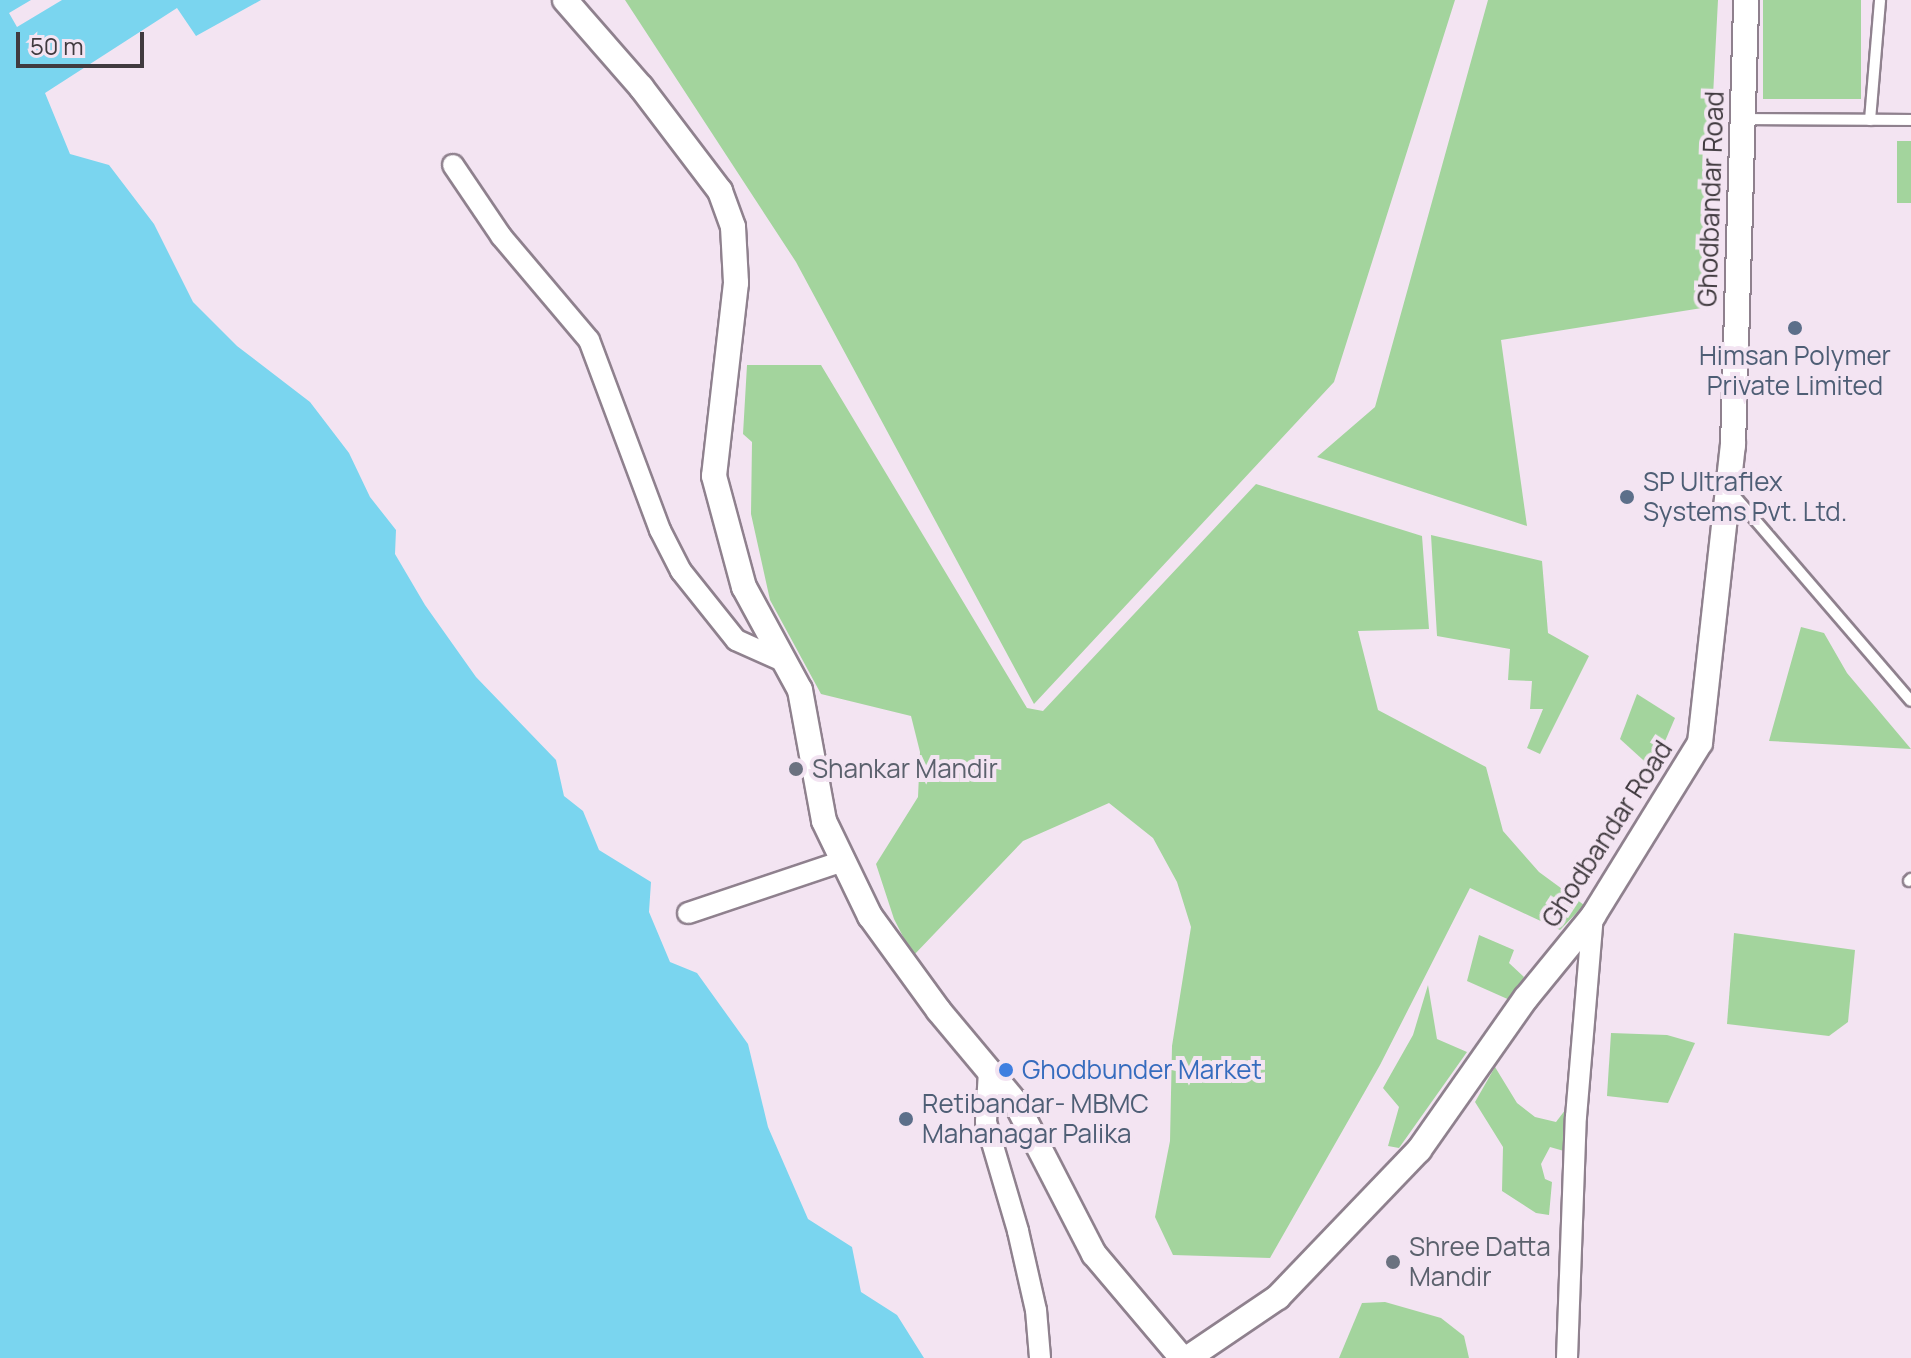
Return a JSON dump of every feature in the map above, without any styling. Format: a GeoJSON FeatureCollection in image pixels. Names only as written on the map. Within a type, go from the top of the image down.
{"type":"FeatureCollection","features":[{"type":"Feature","properties":{"kind":"street"},"geometry":{"type":"LineString","coordinates":[[565,0],[641,87],[720,191],[733,227],[735,295],[714,476],[744,587],[800,690],[824,821],[870,916],[1016,1103],[1094,1254],[1185,1358]]}},
{"type":"Feature","properties":{"kind":"street","name":"Ghodbandar Road"},"geometry":{"type":"LineString","coordinates":[[1185,1358],[1278,1297],[1419,1150],[1526,998],[1593,916],[1700,743],[1728,489],[1746,0]]}},
{"type":"Feature","properties":{"kind":"street"},"geometry":{"type":"LineString","coordinates":[[453,165],[501,236],[589,340],[660,530],[681,571],[736,640],[783,661]]}},
{"type":"Feature","properties":{"kind":"street"},"geometry":{"type":"LineString","coordinates":[[688,913],[843,861]]}},
{"type":"Feature","properties":{"kind":"street"},"geometry":{"type":"LineString","coordinates":[[1567,1358],[1576,1117],[1593,916]]}},
{"type":"Feature","properties":{"kind":"street"},"geometry":{"type":"LineString","coordinates":[[989,1071],[986,1122],[1027,1270],[1040,1358]]}},
{"type":"Feature","properties":{"kind":"lane"},"geometry":{"type":"LineString","coordinates":[[1870,120],[1880,0]]}},
{"type":"Feature","properties":{"kind":"lane"},"geometry":{"type":"LineString","coordinates":[[1741,119],[1911,120]]}},
{"type":"Feature","properties":{"kind":"lane"},"geometry":{"type":"LineString","coordinates":[[1728,489],[1910,698]]}},
{"type":"Feature","properties":{"kind":"green space"},"geometry":{"type":"Polygon","coordinates":[[[625,0],[1455,0],[1334,382],[1034,704],[796,262],[625,0]]]}},
{"type":"Feature","properties":{"kind":"green space"},"geometry":{"type":"Polygon","coordinates":[[[1488,0],[1718,0],[1702,308],[1501,340],[1527,526],[1317,457],[1375,407],[1488,0]]]}},
{"type":"Feature","properties":{"kind":"green space"},"geometry":{"type":"Polygon","coordinates":[[[1763,0],[1861,0],[1861,99],[1763,99],[1763,0]]]}},
{"type":"Feature","properties":{"kind":"green space"},"geometry":{"type":"Polygon","coordinates":[[[1897,141],[1911,141],[1911,203],[1897,203],[1897,141]]]}},
{"type":"Feature","properties":{"kind":"green space"},"geometry":{"type":"Polygon","coordinates":[[[747,365],[821,365],[1027,708],[1043,711],[1256,484],[1422,536],[1429,629],[1358,631],[1378,710],[1486,767],[1503,831],[1539,872],[1584,905],[1560,930],[1470,888],[1380,1065],[1270,1258],[1173,1255],[1155,1217],[1170,1141],[1172,1046],[1191,927],[1177,882],[1153,838],[1109,803],[1023,841],[913,956],[894,919],[876,864],[918,797],[920,752],[911,716],[821,694],[770,600],[751,514],[752,442],[743,434],[747,365]]]}},
{"type":"Feature","properties":{"kind":"green space"},"geometry":{"type":"Polygon","coordinates":[[[1431,535],[1542,561],[1548,633],[1589,656],[1540,754],[1527,748],[1543,709],[1530,709],[1532,681],[1508,680],[1510,649],[1437,636],[1431,535]]]}},
{"type":"Feature","properties":{"kind":"green space"},"geometry":{"type":"Polygon","coordinates":[[[1801,627],[1824,633],[1847,673],[1911,749],[1769,741],[1801,627]]]}},
{"type":"Feature","properties":{"kind":"green space"},"geometry":{"type":"Polygon","coordinates":[[[1637,694],[1675,718],[1653,769],[1620,739],[1637,694]]]}},
{"type":"Feature","properties":{"kind":"green space"},"geometry":{"type":"Polygon","coordinates":[[[1734,933],[1855,950],[1848,1022],[1829,1036],[1727,1024],[1734,933]]]}},
{"type":"Feature","properties":{"kind":"green space"},"geometry":{"type":"Polygon","coordinates":[[[1479,935],[1514,950],[1509,963],[1524,977],[1512,1001],[1467,981],[1479,935]]]}},
{"type":"Feature","properties":{"kind":"green space"},"geometry":{"type":"Polygon","coordinates":[[[1428,985],[1437,1039],[1467,1052],[1399,1148],[1388,1146],[1399,1107],[1383,1088],[1413,1035],[1428,985]]]}},
{"type":"Feature","properties":{"kind":"green space"},"geometry":{"type":"Polygon","coordinates":[[[1611,1033],[1667,1035],[1695,1043],[1668,1103],[1607,1096],[1611,1033]]]}},
{"type":"Feature","properties":{"kind":"green space"},"geometry":{"type":"Polygon","coordinates":[[[1495,1067],[1517,1103],[1535,1117],[1556,1122],[1569,1105],[1564,1151],[1550,1147],[1541,1164],[1545,1179],[1552,1182],[1549,1215],[1536,1213],[1502,1191],[1503,1147],[1475,1102],[1495,1067]]]}},
{"type":"Feature","properties":{"kind":"green space"},"geometry":{"type":"Polygon","coordinates":[[[1385,1302],[1441,1318],[1464,1336],[1469,1358],[1339,1358],[1362,1303],[1385,1302]]]}},
{"type":"Feature","properties":{"kind":"water"},"geometry":{"type":"Polygon","coordinates":[[[0,0],[31,0],[9,13],[17,27],[62,0],[261,0],[196,36],[177,8],[45,93],[70,154],[109,165],[154,224],[193,302],[237,346],[310,402],[349,453],[370,497],[396,530],[395,554],[425,605],[476,677],[556,760],[564,796],[583,811],[599,850],[651,882],[649,912],[670,962],[697,973],[748,1044],[768,1127],[808,1219],[852,1247],[861,1292],[897,1315],[924,1358],[0,1358],[0,0]]]}},
{"type":"Feature","properties":{"kind":"place","name":"Himsan Polymer Private Limited"},"geometry":{"type":"Point","coordinates":[1795,328]}},
{"type":"Feature","properties":{"kind":"place","name":"SP Ultraflex Systems Pvt. Ltd."},"geometry":{"type":"Point","coordinates":[1627,497]}},
{"type":"Feature","properties":{"kind":"place","name":"Shankar Mandir"},"geometry":{"type":"Point","coordinates":[796,769]}},
{"type":"Feature","properties":{"kind":"place","name":"Ghodbunder Market"},"geometry":{"type":"Point","coordinates":[1006,1070]}},
{"type":"Feature","properties":{"kind":"place","name":"Retibandar- MBMC Mahanagar Palika"},"geometry":{"type":"Point","coordinates":[906,1119]}},
{"type":"Feature","properties":{"kind":"place","name":"Shree Datta Mandir"},"geometry":{"type":"Point","coordinates":[1393,1262]}}]}
